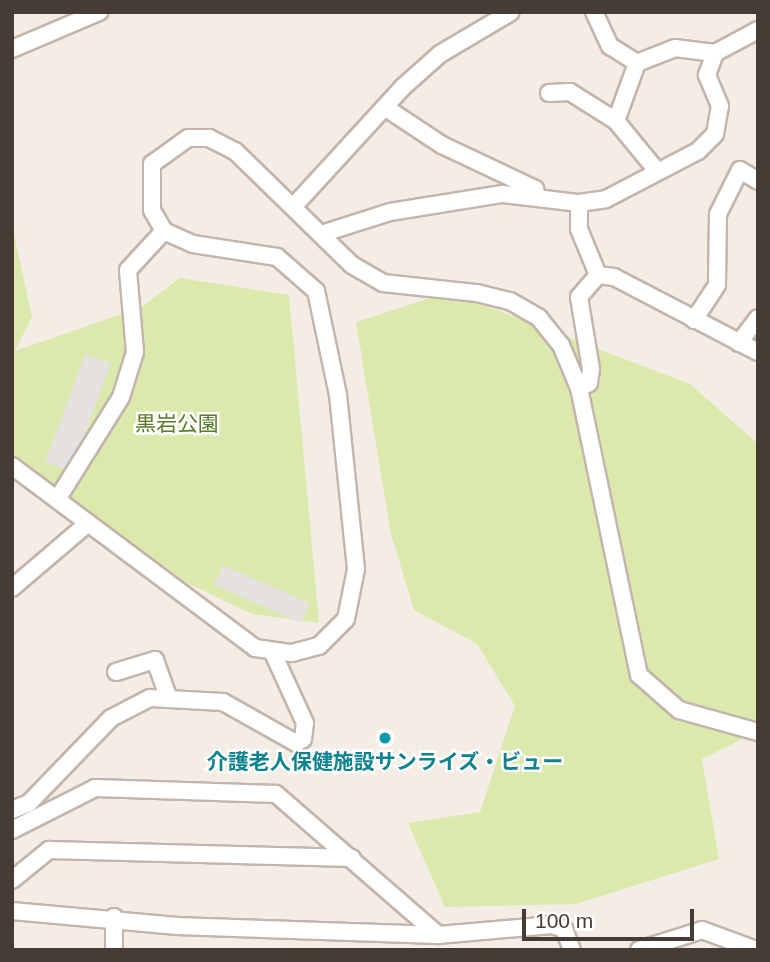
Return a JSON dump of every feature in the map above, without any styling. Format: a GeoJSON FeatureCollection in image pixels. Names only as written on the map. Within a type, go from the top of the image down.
{"type":"FeatureCollection","features":[{"type":"Feature","properties":{"kind":"street"},"geometry":{"type":"LineString","coordinates":[[12,49],[99,12]]}},
{"type":"Feature","properties":{"kind":"street"},"geometry":{"type":"LineString","coordinates":[[293,207],[440,54],[511,12]]}},
{"type":"Feature","properties":{"kind":"street"},"geometry":{"type":"LineString","coordinates":[[594,12],[610,46],[637,63]]}},
{"type":"Feature","properties":{"kind":"street"},"geometry":{"type":"LineString","coordinates":[[616,121],[637,63],[675,48],[715,53],[758,30]]}},
{"type":"Feature","properties":{"kind":"street"},"geometry":{"type":"LineString","coordinates":[[321,234],[390,212],[503,194],[579,203],[606,200],[698,151],[715,134],[720,106],[707,75],[715,53]]}},
{"type":"Feature","properties":{"kind":"street"},"geometry":{"type":"LineString","coordinates":[[549,93],[570,92],[616,121],[657,171]]}},
{"type":"Feature","properties":{"kind":"street"},"geometry":{"type":"LineString","coordinates":[[386,108],[442,145],[535,189],[537,196]]}},
{"type":"Feature","properties":{"kind":"street"},"geometry":{"type":"LineString","coordinates":[[12,466],[254,648],[273,653],[332,639],[351,605],[356,569],[325,319],[316,290],[277,257],[193,244],[164,231],[147,192],[152,164],[188,138],[209,138],[235,151],[321,234],[383,283],[477,293],[510,301],[539,318],[561,345],[579,388],[639,675],[679,710],[758,732]]}},
{"type":"Feature","properties":{"kind":"street"},"geometry":{"type":"LineString","coordinates":[[694,320],[717,285],[718,214],[740,170],[758,181]]}},
{"type":"Feature","properties":{"kind":"street"},"geometry":{"type":"LineString","coordinates":[[579,203],[579,229],[598,275],[758,352]]}},
{"type":"Feature","properties":{"kind":"street"},"geometry":{"type":"LineString","coordinates":[[58,498],[95,448],[121,397],[135,352],[128,270],[164,231]]}},
{"type":"Feature","properties":{"kind":"street"},"geometry":{"type":"LineString","coordinates":[[579,388],[589,383],[591,369],[579,297],[598,275]]}},
{"type":"Feature","properties":{"kind":"street"},"geometry":{"type":"LineString","coordinates":[[739,343],[758,318]]}},
{"type":"Feature","properties":{"kind":"street"},"geometry":{"type":"LineString","coordinates":[[12,588],[88,523]]}},
{"type":"Feature","properties":{"kind":"street"},"geometry":{"type":"LineString","coordinates":[[12,810],[29,803],[111,718],[150,698],[223,702],[296,743],[303,739],[305,723],[273,653]]}},
{"type":"Feature","properties":{"kind":"street"},"geometry":{"type":"LineString","coordinates":[[116,672],[155,660],[169,699]]}},
{"type":"Feature","properties":{"kind":"street"},"geometry":{"type":"LineString","coordinates":[[12,830],[95,788],[276,793],[438,935]]}},
{"type":"Feature","properties":{"kind":"street"},"geometry":{"type":"LineString","coordinates":[[12,880],[49,850],[352,859]]}},
{"type":"Feature","properties":{"kind":"street"},"geometry":{"type":"LineString","coordinates":[[12,911],[114,917],[177,926],[438,935],[552,925],[564,929],[572,950]]}},
{"type":"Feature","properties":{"kind":"street"},"geometry":{"type":"LineString","coordinates":[[114,917],[114,950]]}},
{"type":"Feature","properties":{"kind":"street"},"geometry":{"type":"LineString","coordinates":[[639,950],[702,930],[756,950]]}},
{"type":"Feature","properties":{"kind":"green space","name":"黒岩公園"},"geometry":{"type":"Polygon","coordinates":[[[12,225],[32,317],[15,351],[142,307],[180,278],[289,295],[319,623],[252,614],[185,582],[12,455],[12,225]]]}},
{"type":"Feature","properties":{"kind":"green space"},"geometry":{"type":"Polygon","coordinates":[[[449,292],[690,384],[758,444],[758,731],[702,759],[719,859],[576,904],[445,907],[408,823],[480,812],[515,706],[477,644],[414,610],[391,534],[356,322],[449,292]]]}},
{"type":"Feature","properties":{"kind":"shaded area"},"geometry":{"type":"Polygon","coordinates":[[[85,354],[111,363],[71,471],[45,462],[85,354]]]}},
{"type":"Feature","properties":{"kind":"shaded area"},"geometry":{"type":"Polygon","coordinates":[[[223,565],[310,603],[301,623],[214,585],[223,565]]]}},
{"type":"Feature","properties":{"kind":"place","name":"介護老人保健施設サンライズ・ビュー"},"geometry":{"type":"Point","coordinates":[385,738]}}]}
